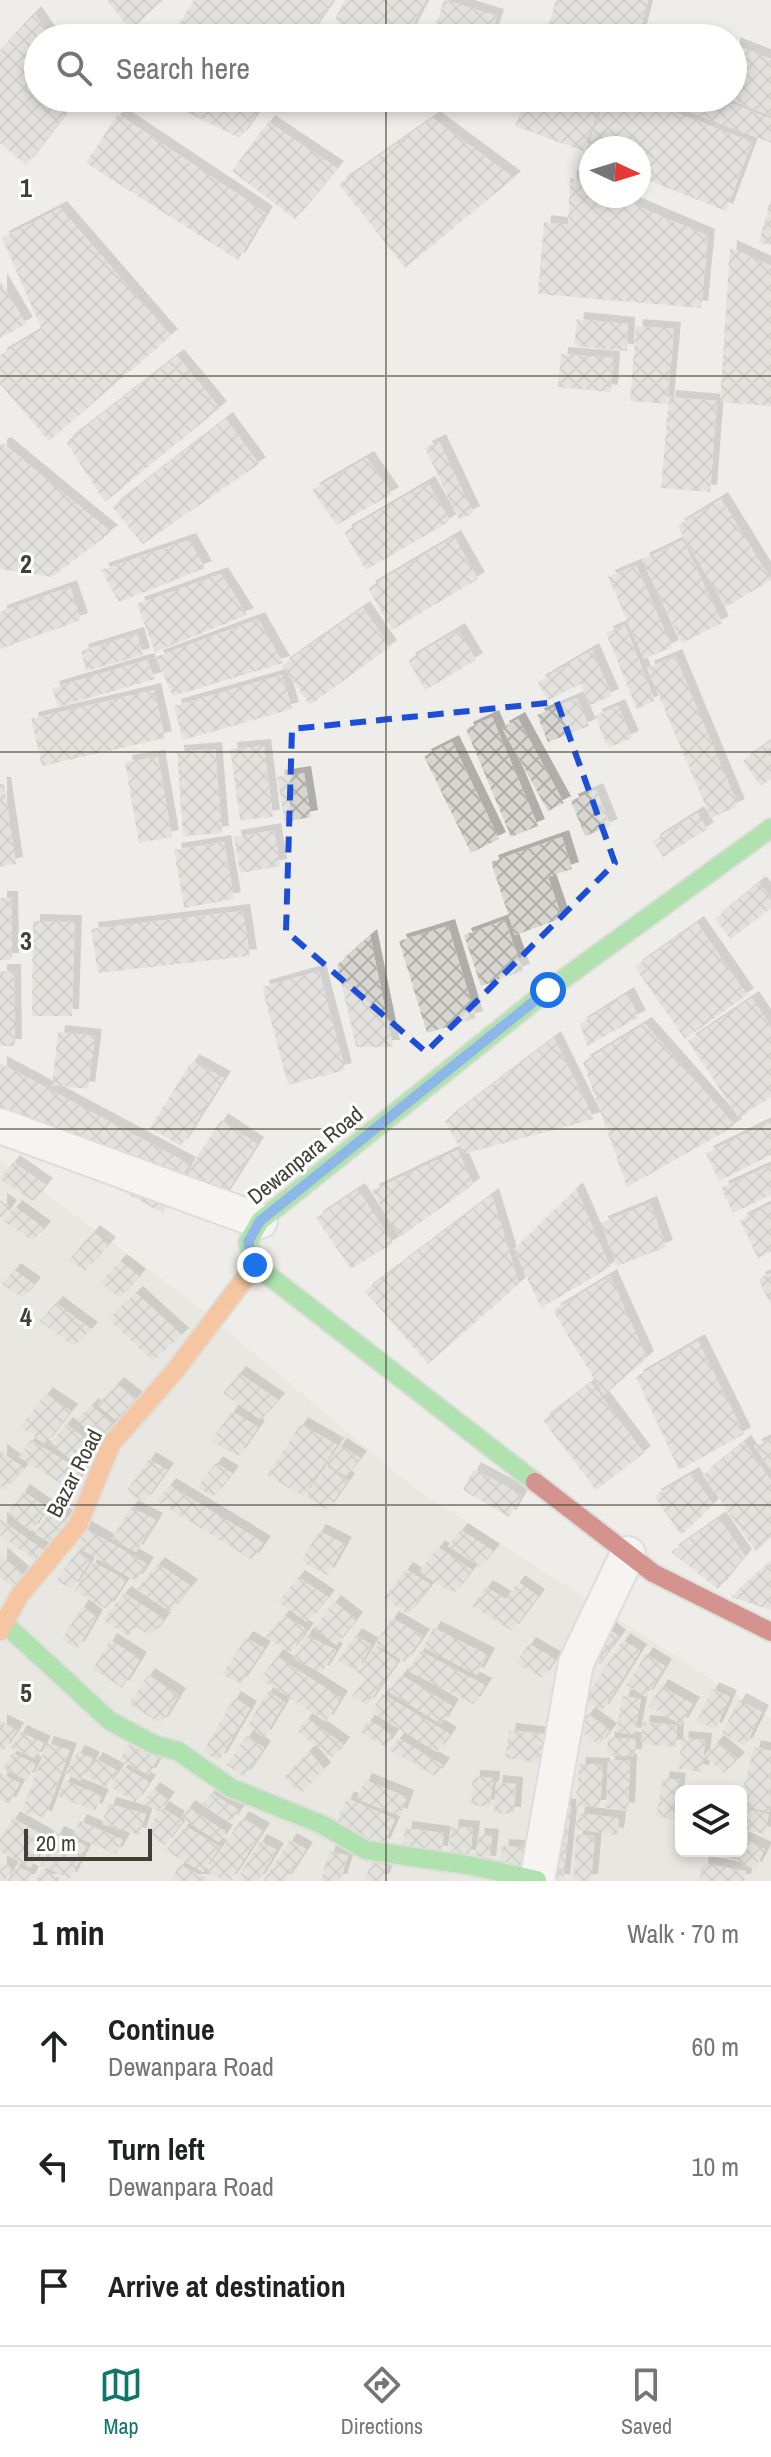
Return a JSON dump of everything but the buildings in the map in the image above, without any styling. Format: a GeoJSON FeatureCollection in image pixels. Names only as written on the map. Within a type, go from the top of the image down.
{"type":"FeatureCollection","features":[{"type":"Feature","properties":{"kind":"street","name":"Dewanpara Road"},"geometry":{"type":"LineString","coordinates":[[255,1265],[248,1242],[260,1221],[548,990],[771,828]]}},
{"type":"Feature","properties":{"kind":"street"},"geometry":{"type":"LineString","coordinates":[[0,1126],[260,1221]]}},
{"type":"Feature","properties":{"kind":"street"},"geometry":{"type":"LineString","coordinates":[[255,1265],[653,1573],[771,1632]]}},
{"type":"Feature","properties":{"kind":"street","name":"Bazar Road"},"geometry":{"type":"LineString","coordinates":[[2,1627],[19,1596],[78,1525],[111,1444],[174,1372],[255,1265]]}},
{"type":"Feature","properties":{"kind":"street"},"geometry":{"type":"LineString","coordinates":[[2,1627],[110,1721],[155,1745],[178,1751],[231,1788],[323,1825],[366,1850],[468,1865],[537,1881],[576,1663],[628,1554]]}},
{"type":"Feature","properties":{"kind":"highlighted area"},"geometry":{"type":"Polygon","coordinates":[[[557,702],[615,863],[426,1052],[286,931],[292,729],[557,702]]]}},
{"type":"Feature","properties":{"kind":"shaded area"},"geometry":{"type":"Polygon","coordinates":[[[0,1160],[195,1304],[414,1488],[771,1718],[771,1881],[0,1881],[0,1160]]]}},
{"type":"Feature","properties":{"kind":"traffic: fast"},"geometry":{"type":"LineString","coordinates":[[535,1482],[255,1265],[248,1242],[260,1221],[548,990],[771,828]]}},
{"type":"Feature","properties":{"kind":"traffic: fast"},"geometry":{"type":"LineString","coordinates":[[4,1623],[110,1721],[155,1745],[178,1751],[231,1788],[323,1825],[366,1850],[468,1865],[537,1880]]}},
{"type":"Feature","properties":{"kind":"traffic: slow"},"geometry":{"type":"LineString","coordinates":[[0,1631],[19,1596],[78,1525],[111,1444],[174,1372],[255,1265]]}},
{"type":"Feature","properties":{"kind":"traffic: jam"},"geometry":{"type":"LineString","coordinates":[[535,1482],[653,1573],[771,1632]]}},
{"type":"Feature","properties":{"kind":"route"},"geometry":{"type":"LineString","coordinates":[[255,1265],[248,1242],[260,1221],[548,990]]}}]}
